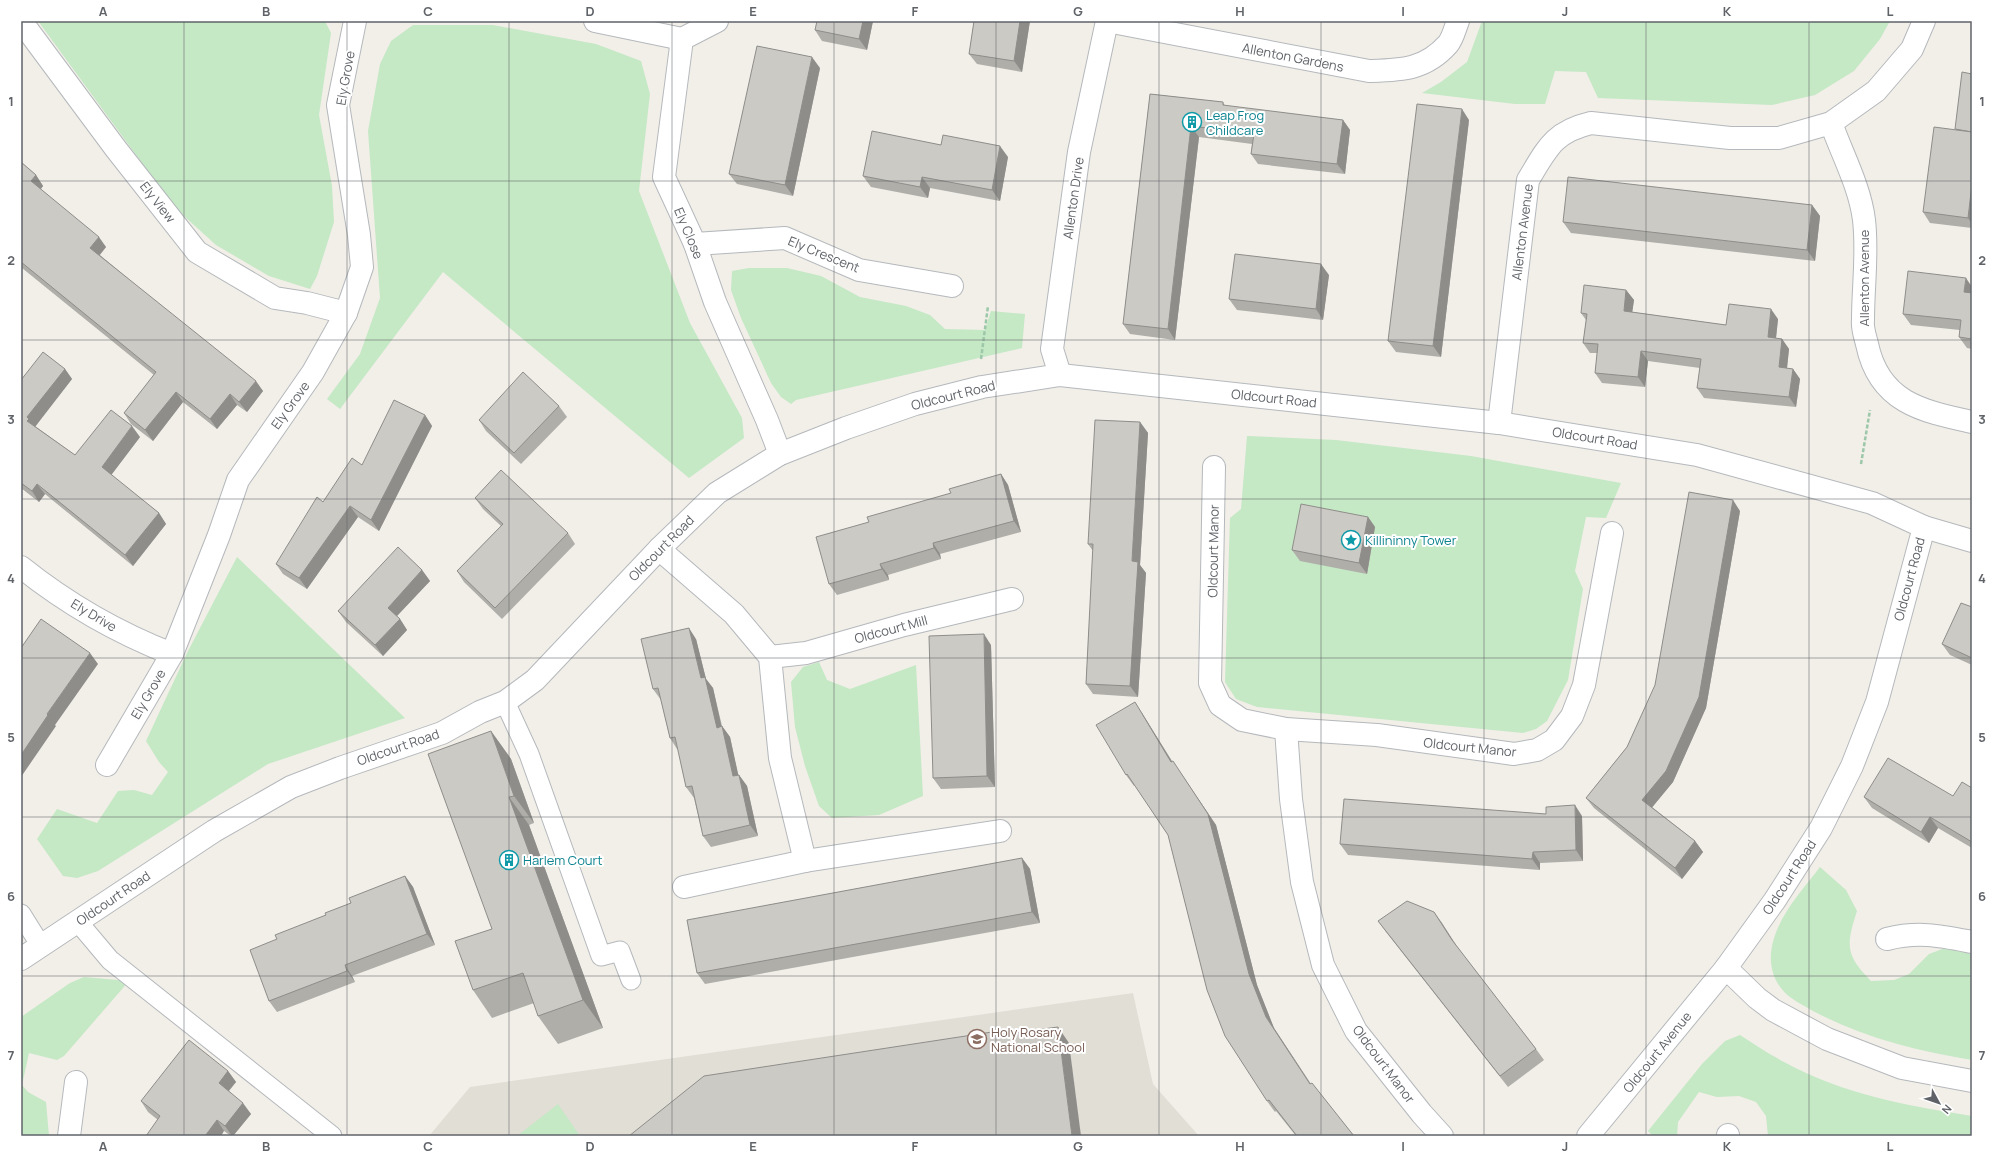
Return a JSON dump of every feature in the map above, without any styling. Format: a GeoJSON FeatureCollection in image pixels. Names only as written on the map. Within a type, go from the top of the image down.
{"type":"FeatureCollection","features":[{"type":"Feature","properties":{"kind":"street","name":"Ely View"},"geometry":{"type":"LineString","coordinates":[[21,21],[116,149],[197,252],[275,298],[308,303],[346,312]]}},
{"type":"Feature","properties":{"kind":"street","name":"Ely Grove"},"geometry":{"type":"LineString","coordinates":[[107,765],[172,654],[219,535],[238,480],[313,372],[346,312],[362,267],[359,235],[338,105],[356,21]]}},
{"type":"Feature","properties":{"kind":"street"},"geometry":{"type":"LineString","coordinates":[[595,21],[682,39],[717,21]]}},
{"type":"Feature","properties":{"kind":"street","name":"Allenton Gardens"},"geometry":{"type":"LineString","coordinates":[[1107,21],[1369,71],[1402,70],[1424,64],[1448,43],[1458,21]]}},
{"type":"Feature","properties":{"kind":"street","name":"Allenton Drive"},"geometry":{"type":"LineString","coordinates":[[1060,375],[1052,349],[1079,152],[1107,21]]}},
{"type":"Feature","properties":{"kind":"street","name":"Allenton Avenue"},"geometry":{"type":"LineString","coordinates":[[1499,423],[1528,180],[1547,148],[1562,133],[1575,127],[1591,123],[1730,138],[1779,138],[1831,123],[1876,91],[1912,49],[1924,21]]}},
{"type":"Feature","properties":{"kind":"street","name":"Ely Close"},"geometry":{"type":"LineString","coordinates":[[682,39],[664,178],[695,244],[715,302],[767,420],[780,454]]}},
{"type":"Feature","properties":{"kind":"street","name":"Allenton Avenue"},"geometry":{"type":"LineString","coordinates":[[1831,123],[1854,183],[1864,218],[1867,258],[1862,322],[1871,363],[1892,393],[1929,413],[1972,422]]}},
{"type":"Feature","properties":{"kind":"street","name":"Ely Crescent"},"geometry":{"type":"LineString","coordinates":[[695,244],[785,238],[859,270],[952,286]]}},
{"type":"Feature","properties":{"kind":"street","name":"Oldcourt Road"},"geometry":{"type":"LineString","coordinates":[[21,960],[214,831],[291,787],[340,768],[442,733],[480,712],[505,702],[535,680],[659,549],[717,493],[780,454],[846,428],[915,404],[982,387],[1060,375],[1499,423],[1697,455],[1872,503],[1924,527],[1877,702],[1852,766],[1821,828],[1775,900],[1726,968]]}},
{"type":"Feature","properties":{"kind":"street","name":"Oldcourt Manor"},"geometry":{"type":"LineString","coordinates":[[1214,467],[1210,683],[1220,705],[1242,720],[1286,729],[1377,735],[1514,754],[1537,750],[1554,740],[1572,716],[1584,685],[1612,533]]}},
{"type":"Feature","properties":{"kind":"street"},"geometry":{"type":"LineString","coordinates":[[1924,527],[1972,541]]}},
{"type":"Feature","properties":{"kind":"street"},"geometry":{"type":"LineString","coordinates":[[659,549],[734,614],[770,657],[780,758],[805,861]]}},
{"type":"Feature","properties":{"kind":"street","name":"Ely Drive"},"geometry":{"type":"LineString","coordinates":[[21,567],[90,615],[141,642],[172,654]]}},
{"type":"Feature","properties":{"kind":"street","name":"Oldcourt Mill"},"geometry":{"type":"LineString","coordinates":[[770,657],[806,654],[904,625],[1012,599]]}},
{"type":"Feature","properties":{"kind":"street","name":"Oldcourt Manor"},"geometry":{"type":"LineString","coordinates":[[1286,729],[1291,799],[1302,882],[1323,965],[1356,1031],[1422,1114],[1442,1136]]}},
{"type":"Feature","properties":{"kind":"street"},"geometry":{"type":"LineString","coordinates":[[684,887],[805,861],[1000,831]]}},
{"type":"Feature","properties":{"kind":"street"},"geometry":{"type":"LineString","coordinates":[[1887,939],[1907,934],[1938,935],[1972,942]]}},
{"type":"Feature","properties":{"kind":"street"},"geometry":{"type":"LineString","coordinates":[[1726,968],[1757,998],[1773,1010],[1828,1039],[1902,1068],[1972,1081]]}},
{"type":"Feature","properties":{"kind":"street","name":"Oldcourt Avenue"},"geometry":{"type":"LineString","coordinates":[[1588,1136],[1726,968]]}},
{"type":"Feature","properties":{"kind":"street"},"geometry":{"type":"LineString","coordinates":[[69,1136],[76,1082]]}},
{"type":"Feature","properties":{"kind":"lane"},"geometry":{"type":"LineString","coordinates":[[505,702],[529,754],[601,956],[620,951],[631,980]]}},
{"type":"Feature","properties":{"kind":"lane"},"geometry":{"type":"LineString","coordinates":[[21,914],[41,946]]}},
{"type":"Feature","properties":{"kind":"lane"},"geometry":{"type":"LineString","coordinates":[[78,922],[110,960],[332,1136]]}},
{"type":"Feature","properties":{"kind":"path"},"geometry":{"type":"LineString","coordinates":[[981,363],[988,306]]}},
{"type":"Feature","properties":{"kind":"path"},"geometry":{"type":"LineString","coordinates":[[1861,464],[1870,406]]}},
{"type":"Feature","properties":{"kind":"shaded area","name":"Holy Rosary National School"},"geometry":{"type":"Polygon","coordinates":[[[1133,993],[1153,1084],[1199,1136],[429,1136],[470,1087],[1133,993]]]}},
{"type":"Feature","properties":{"kind":"green space"},"geometry":{"type":"Polygon","coordinates":[[[38,21],[325,21],[331,33],[319,115],[332,186],[334,222],[317,276],[310,289],[269,276],[216,245],[174,207],[38,21]]]}},
{"type":"Feature","properties":{"kind":"green space"},"geometry":{"type":"Polygon","coordinates":[[[1482,21],[1890,21],[1880,39],[1854,71],[1815,95],[1772,105],[1598,98],[1586,72],[1555,71],[1545,104],[1515,104],[1422,93],[1441,82],[1467,62],[1482,21]]]}},
{"type":"Feature","properties":{"kind":"green space"},"geometry":{"type":"Polygon","coordinates":[[[413,25],[493,25],[596,44],[641,61],[650,94],[639,191],[690,323],[742,418],[744,438],[689,478],[443,272],[340,409],[327,399],[360,354],[380,298],[368,131],[380,64],[391,41],[413,25]]]}},
{"type":"Feature","properties":{"kind":"green space"},"geometry":{"type":"Polygon","coordinates":[[[749,268],[787,268],[821,276],[860,297],[906,306],[930,315],[945,329],[985,330],[991,311],[1025,314],[1022,348],[796,400],[791,404],[781,397],[771,383],[741,318],[731,290],[732,271],[749,268]]]}},
{"type":"Feature","properties":{"kind":"green space"},"geometry":{"type":"Polygon","coordinates":[[[1247,436],[1336,440],[1471,456],[1621,483],[1606,518],[1586,517],[1575,571],[1583,589],[1568,680],[1547,721],[1536,729],[1523,733],[1257,707],[1236,699],[1225,682],[1230,518],[1241,509],[1247,436]]]}},
{"type":"Feature","properties":{"kind":"green space"},"geometry":{"type":"Polygon","coordinates":[[[237,557],[405,718],[268,764],[98,871],[77,878],[63,876],[37,839],[57,809],[97,823],[118,791],[134,790],[152,795],[168,772],[159,762],[146,741],[187,653],[237,557]]]}},
{"type":"Feature","properties":{"kind":"green space"},"geometry":{"type":"Polygon","coordinates":[[[819,662],[827,680],[850,689],[916,665],[923,796],[879,815],[832,818],[819,806],[805,766],[795,727],[791,682],[803,667],[819,662]]]}},
{"type":"Feature","properties":{"kind":"green space"},"geometry":{"type":"Polygon","coordinates":[[[1820,867],[1846,890],[1857,911],[1851,933],[1850,949],[1856,964],[1871,981],[1894,980],[1909,974],[1929,954],[1945,948],[1972,954],[1972,1060],[1911,1048],[1872,1036],[1815,1012],[1792,999],[1784,992],[1774,976],[1772,967],[1771,953],[1773,941],[1783,918],[1797,896],[1820,867]]]}},
{"type":"Feature","properties":{"kind":"green space"},"geometry":{"type":"Polygon","coordinates":[[[84,977],[129,981],[64,1056],[57,1060],[29,1053],[22,1085],[28,1092],[46,1102],[49,1136],[21,1136],[21,1017],[70,983],[84,977]]]}},
{"type":"Feature","properties":{"kind":"green space"},"geometry":{"type":"Polygon","coordinates":[[[1740,1035],[1784,1062],[1829,1083],[1852,1091],[1900,1103],[1972,1116],[1972,1136],[1768,1136],[1766,1116],[1756,1102],[1739,1096],[1717,1097],[1699,1092],[1678,1122],[1677,1136],[1653,1136],[1648,1131],[1702,1064],[1725,1041],[1740,1035]]]}},
{"type":"Feature","properties":{"kind":"green space"},"geometry":{"type":"Polygon","coordinates":[[[558,1104],[580,1136],[517,1136],[558,1104]]]}},
{"type":"Feature","properties":{"kind":"building"},"geometry":{"type":"Polygon","coordinates":[[[817,21],[863,21],[859,39],[815,30],[817,21]]]}},
{"type":"Feature","properties":{"kind":"building"},"geometry":{"type":"Polygon","coordinates":[[[974,21],[1020,21],[1014,61],[969,54],[974,21]]]}},
{"type":"Feature","properties":{"kind":"building"},"geometry":{"type":"Polygon","coordinates":[[[757,46],[812,57],[785,185],[729,174],[757,46]]]}},
{"type":"Feature","properties":{"kind":"building"},"geometry":{"type":"Polygon","coordinates":[[[1962,72],[1972,74],[1972,132],[1955,129],[1962,72]]]}},
{"type":"Feature","properties":{"kind":"building"},"geometry":{"type":"Polygon","coordinates":[[[1150,94],[1223,102],[1223,105],[1343,120],[1337,164],[1251,154],[1254,134],[1191,126],[1168,329],[1123,324],[1150,94]]]}},
{"type":"Feature","properties":{"kind":"building"},"geometry":{"type":"Polygon","coordinates":[[[1417,104],[1462,109],[1433,346],[1388,341],[1417,104]]]}},
{"type":"Feature","properties":{"kind":"building"},"geometry":{"type":"Polygon","coordinates":[[[1934,127],[1972,132],[1972,184],[1968,218],[1923,212],[1934,127]]]}},
{"type":"Feature","properties":{"kind":"building"},"geometry":{"type":"Polygon","coordinates":[[[872,131],[941,145],[943,135],[1000,146],[992,190],[922,177],[920,187],[863,176],[872,131]]]}},
{"type":"Feature","properties":{"kind":"building"},"geometry":{"type":"Polygon","coordinates":[[[21,162],[36,175],[31,181],[99,237],[90,248],[256,381],[239,402],[230,394],[210,419],[176,392],[145,430],[124,413],[156,372],[21,262],[21,162]]]}},
{"type":"Feature","properties":{"kind":"building"},"geometry":{"type":"Polygon","coordinates":[[[1568,177],[1812,205],[1807,250],[1563,222],[1568,177]]]}},
{"type":"Feature","properties":{"kind":"building"},"geometry":{"type":"Polygon","coordinates":[[[1235,254],[1321,264],[1316,309],[1229,299],[1235,254]]]}},
{"type":"Feature","properties":{"kind":"building"},"geometry":{"type":"Polygon","coordinates":[[[1908,271],[1966,278],[1964,292],[1972,293],[1972,339],[1959,337],[1961,320],[1903,314],[1908,271]]]}},
{"type":"Feature","properties":{"kind":"building"},"geometry":{"type":"Polygon","coordinates":[[[1584,285],[1626,290],[1624,311],[1726,325],[1729,304],[1771,309],[1768,337],[1782,339],[1779,367],[1793,369],[1789,397],[1697,388],[1701,359],[1641,351],[1638,377],[1595,373],[1598,344],[1583,343],[1587,314],[1581,313],[1584,285]]]}},
{"type":"Feature","properties":{"kind":"building"},"geometry":{"type":"Polygon","coordinates":[[[43,352],[65,369],[27,417],[29,419],[27,421],[75,455],[111,410],[132,426],[102,467],[159,513],[125,555],[37,484],[32,491],[21,483],[21,380],[43,352]]]}},
{"type":"Feature","properties":{"kind":"building"},"geometry":{"type":"Polygon","coordinates":[[[523,372],[559,406],[514,453],[479,420],[523,372]]]}},
{"type":"Feature","properties":{"kind":"building"},"geometry":{"type":"Polygon","coordinates":[[[394,400],[425,415],[371,520],[350,506],[299,578],[276,564],[317,497],[323,502],[352,458],[362,465],[394,400]]]}},
{"type":"Feature","properties":{"kind":"building"},"geometry":{"type":"Polygon","coordinates":[[[1095,420],[1140,422],[1132,561],[1138,562],[1130,686],[1086,684],[1093,544],[1088,544],[1095,420]]]}},
{"type":"Feature","properties":{"kind":"building"},"geometry":{"type":"Polygon","coordinates":[[[501,470],[568,533],[495,608],[457,571],[503,524],[475,498],[501,470]]]}},
{"type":"Feature","properties":{"kind":"building"},"geometry":{"type":"Polygon","coordinates":[[[1001,474],[1014,521],[933,543],[934,548],[880,564],[882,569],[829,584],[816,537],[869,522],[867,517],[951,493],[949,489],[1001,474]]]}},
{"type":"Feature","properties":{"kind":"building"},"geometry":{"type":"Polygon","coordinates":[[[1689,492],[1733,500],[1699,697],[1666,771],[1642,800],[1695,841],[1675,868],[1586,798],[1627,747],[1655,685],[1689,492]]]}},
{"type":"Feature","properties":{"kind":"building"},"geometry":{"type":"Polygon","coordinates":[[[1301,504],[1368,517],[1359,563],[1292,550],[1301,504]]]}},
{"type":"Feature","properties":{"kind":"building"},"geometry":{"type":"Polygon","coordinates":[[[398,547],[422,570],[388,608],[400,619],[375,645],[338,611],[398,547]]]}},
{"type":"Feature","properties":{"kind":"building"},"geometry":{"type":"Polygon","coordinates":[[[1961,603],[1972,607],[1972,658],[1942,644],[1961,603]]]}},
{"type":"Feature","properties":{"kind":"building"},"geometry":{"type":"Polygon","coordinates":[[[41,619],[90,653],[47,714],[48,715],[21,755],[21,648],[41,619]]]}},
{"type":"Feature","properties":{"kind":"building"},"geometry":{"type":"Polygon","coordinates":[[[689,628],[701,678],[705,677],[717,728],[722,726],[733,776],[739,775],[750,825],[703,836],[692,786],[686,787],[675,737],[670,738],[658,688],[653,689],[641,639],[689,628]]]}},
{"type":"Feature","properties":{"kind":"building"},"geometry":{"type":"Polygon","coordinates":[[[984,634],[987,776],[933,778],[929,636],[984,634]]]}},
{"type":"Feature","properties":{"kind":"building"},"geometry":{"type":"Polygon","coordinates":[[[1135,702],[1171,762],[1173,761],[1208,814],[1249,974],[1266,1017],[1310,1084],[1312,1083],[1354,1136],[1297,1136],[1269,1100],[1267,1101],[1225,1036],[1207,990],[1168,835],[1127,774],[1126,775],[1096,725],[1135,702]]]}},
{"type":"Feature","properties":{"kind":"building"},"geometry":{"type":"Polygon","coordinates":[[[491,731],[514,796],[509,797],[583,1000],[538,1016],[523,973],[473,990],[455,941],[492,929],[428,754],[491,731]]]}},
{"type":"Feature","properties":{"kind":"building"},"geometry":{"type":"Polygon","coordinates":[[[1888,758],[1953,796],[1962,782],[1972,788],[1972,842],[1930,817],[1921,832],[1864,797],[1888,758]]]}},
{"type":"Feature","properties":{"kind":"building"},"geometry":{"type":"Polygon","coordinates":[[[1344,799],[1546,814],[1546,807],[1575,805],[1576,850],[1533,852],[1532,859],[1340,844],[1344,799]]]}},
{"type":"Feature","properties":{"kind":"building"},"geometry":{"type":"Polygon","coordinates":[[[1022,858],[1032,912],[697,973],[687,920],[1022,858]]]}},
{"type":"Feature","properties":{"kind":"building"},"geometry":{"type":"Polygon","coordinates":[[[405,876],[427,934],[345,965],[347,971],[269,1001],[250,950],[277,939],[275,935],[326,915],[325,913],[351,903],[349,898],[405,876]]]}},
{"type":"Feature","properties":{"kind":"building"},"geometry":{"type":"Polygon","coordinates":[[[1407,901],[1434,912],[1452,940],[1536,1049],[1500,1076],[1378,921],[1407,901]]]}},
{"type":"Feature","properties":{"kind":"building"},"geometry":{"type":"Polygon","coordinates":[[[1058,1027],[1072,1136],[629,1136],[704,1076],[1005,1030],[1006,1034],[1058,1027]]]}},
{"type":"Feature","properties":{"kind":"building"},"geometry":{"type":"Polygon","coordinates":[[[189,1040],[228,1071],[219,1083],[243,1103],[225,1126],[217,1120],[205,1136],[146,1136],[160,1116],[141,1101],[189,1040]]]}},
{"type":"Feature","properties":{"kind":"place","name":"Leap Frog Childcare"},"geometry":{"type":"Point","coordinates":[1192,122]}},
{"type":"Feature","properties":{"kind":"place","name":"Killininny Tower"},"geometry":{"type":"Point","coordinates":[1351,540]}},
{"type":"Feature","properties":{"kind":"place","name":"Harlem Court"},"geometry":{"type":"Point","coordinates":[509,860]}},
{"type":"Feature","properties":{"kind":"place","name":"Holy Rosary National School"},"geometry":{"type":"Point","coordinates":[977,1039]}}]}
